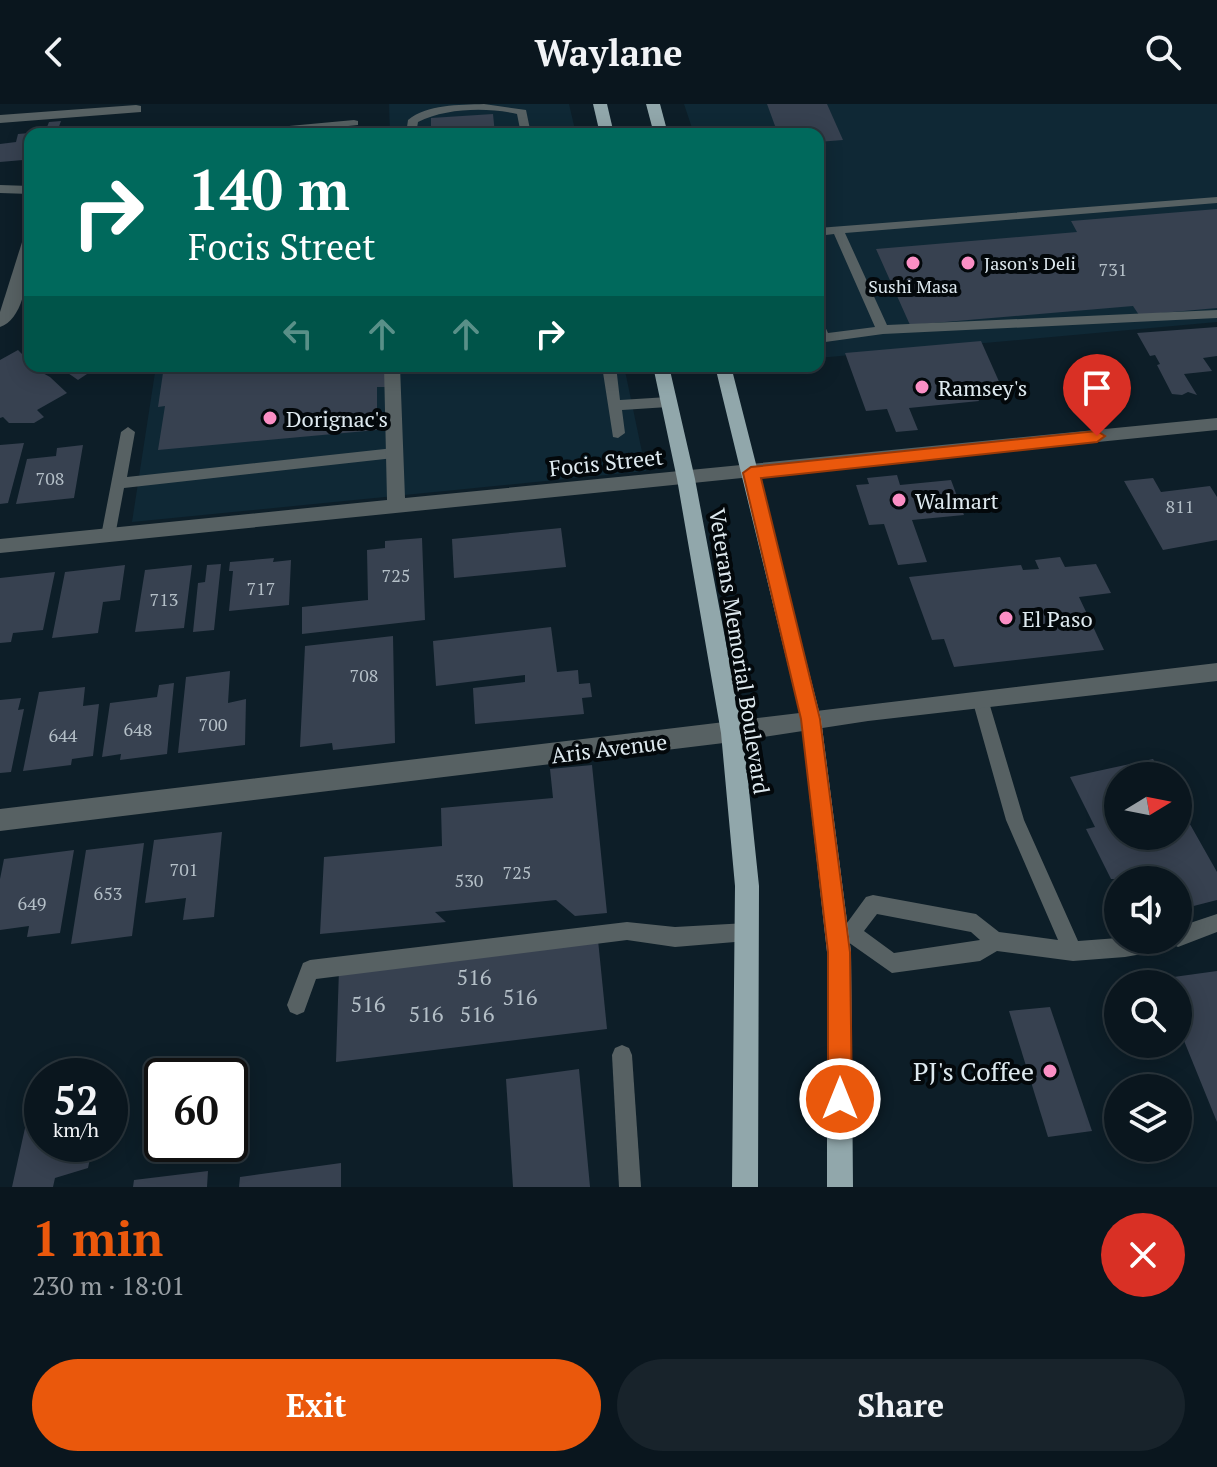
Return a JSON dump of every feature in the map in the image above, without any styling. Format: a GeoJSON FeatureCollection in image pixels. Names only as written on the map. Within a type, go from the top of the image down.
{"type":"FeatureCollection","features":[{"type":"Feature","properties":{"kind":"main road"},"geometry":{"type":"LineString","coordinates":[[600,104],[605,128]]}},
{"type":"Feature","properties":{"kind":"main road"},"geometry":{"type":"LineString","coordinates":[[653,104],[659,128]]}},
{"type":"Feature","properties":{"kind":"main road","name":"Veterans Memorial Boulevard"},"geometry":{"type":"LineString","coordinates":[[662,372],[686,479],[732,733],[747,886],[745,1187]]}},
{"type":"Feature","properties":{"kind":"main road","name":"Veterans Memorial Boulevard"},"geometry":{"type":"LineString","coordinates":[[725,372],[811,719],[844,933],[840,1187]]}},
{"type":"Feature","properties":{"kind":"street"},"geometry":{"type":"LineString","coordinates":[[0,119],[136,109]]}},
{"type":"Feature","properties":{"kind":"street"},"geometry":{"type":"LineString","coordinates":[[0,189],[24,190]]}},
{"type":"Feature","properties":{"kind":"street"},"geometry":{"type":"LineString","coordinates":[[0,322],[10,311],[24,269]]}},
{"type":"Feature","properties":{"kind":"street"},"geometry":{"type":"LineString","coordinates":[[392,372],[396,508]]}},
{"type":"Feature","properties":{"kind":"street","name":"Focis Street"},"geometry":{"type":"LineString","coordinates":[[0,546],[1217,424]]}},
{"type":"Feature","properties":{"kind":"street","name":"Aris Avenue"},"geometry":{"type":"LineString","coordinates":[[0,820],[1217,672]]}},
{"type":"Feature","properties":{"kind":"lane"},"geometry":{"type":"LineString","coordinates":[[412,128],[413,120],[427,111],[505,105],[522,112],[525,128]]}},
{"type":"Feature","properties":{"kind":"lane"},"geometry":{"type":"LineString","coordinates":[[300,128],[354,123]]}},
{"type":"Feature","properties":{"kind":"lane"},"geometry":{"type":"LineString","coordinates":[[824,232],[1217,200]]}},
{"type":"Feature","properties":{"kind":"lane"},"geometry":{"type":"LineString","coordinates":[[838,231],[883,330]]}},
{"type":"Feature","properties":{"kind":"lane"},"geometry":{"type":"LineString","coordinates":[[824,339],[883,330],[1217,314]]}},
{"type":"Feature","properties":{"kind":"lane"},"geometry":{"type":"LineString","coordinates":[[610,372],[618,433]]}},
{"type":"Feature","properties":{"kind":"lane"},"geometry":{"type":"LineString","coordinates":[[616,405],[668,402]]}},
{"type":"Feature","properties":{"kind":"lane"},"geometry":{"type":"LineString","coordinates":[[108,536],[128,432]]}},
{"type":"Feature","properties":{"kind":"lane"},"geometry":{"type":"LineString","coordinates":[[118,483],[394,453]]}},
{"type":"Feature","properties":{"kind":"lane"},"geometry":{"type":"LineString","coordinates":[[980,699],[1015,820],[1073,951]]}},
{"type":"Feature","properties":{"kind":"lane"},"geometry":{"type":"LineString","coordinates":[[995,941],[980,951],[892,963],[844,933],[873,904],[976,923],[995,941],[1073,951],[1104,949]]}},
{"type":"Feature","properties":{"kind":"lane"},"geometry":{"type":"LineString","coordinates":[[1192,932],[1217,923]]}},
{"type":"Feature","properties":{"kind":"lane"},"geometry":{"type":"LineString","coordinates":[[297,1005],[310,970],[627,931],[675,937],[747,932]]}},
{"type":"Feature","properties":{"kind":"lane"},"geometry":{"type":"LineString","coordinates":[[622,1055],[630,1187]]}},
{"type":"Feature","properties":{"kind":"shaded area"},"geometry":{"type":"Polygon","coordinates":[[[389,104],[569,104],[575,128],[390,128],[389,104]]]}},
{"type":"Feature","properties":{"kind":"shaded area"},"geometry":{"type":"Polygon","coordinates":[[[684,104],[1217,104],[1217,322],[824,357],[824,128],[692,128],[684,104]]]}},
{"type":"Feature","properties":{"kind":"shaded area"},"geometry":{"type":"Polygon","coordinates":[[[155,372],[625,372],[646,471],[132,522],[155,372]]]}},
{"type":"Feature","properties":{"kind":"building"},"geometry":{"type":"Polygon","coordinates":[[[767,104],[827,104],[843,140],[824,142],[824,128],[776,128],[767,104]]]}},
{"type":"Feature","properties":{"kind":"building"},"geometry":{"type":"Polygon","coordinates":[[[493,114],[494,128],[431,128],[431,118],[493,114]]]}},
{"type":"Feature","properties":{"kind":"building"},"geometry":{"type":"Polygon","coordinates":[[[61,121],[58,128],[40,128],[47,127],[49,122],[61,121]]]}},
{"type":"Feature","properties":{"kind":"building"},"geometry":{"type":"Polygon","coordinates":[[[18,134],[24,134],[23,160],[0,162],[0,144],[16,142],[18,134]]]}},
{"type":"Feature","properties":{"kind":"building"},"geometry":{"type":"Polygon","coordinates":[[[1217,209],[1217,308],[1139,315],[1133,306],[910,325],[876,249],[1077,232],[1071,221],[1217,209]]]}},
{"type":"Feature","properties":{"kind":"building"},"geometry":{"type":"Polygon","coordinates":[[[1217,327],[1217,356],[1203,358],[1212,371],[1184,374],[1197,395],[1188,392],[1172,394],[1155,355],[1150,356],[1137,333],[1217,327]]]}},
{"type":"Feature","properties":{"kind":"building","name":"Ramsey's"},"geometry":{"type":"Polygon","coordinates":[[[981,341],[1001,386],[973,388],[979,401],[909,408],[918,430],[896,432],[887,409],[866,411],[845,353],[981,341]]]}},
{"type":"Feature","properties":{"kind":"building"},"geometry":{"type":"Polygon","coordinates":[[[18,350],[24,356],[24,372],[41,372],[67,393],[37,410],[44,417],[34,423],[9,423],[0,418],[0,360],[18,350]]]}},
{"type":"Feature","properties":{"kind":"building"},"geometry":{"type":"Polygon","coordinates":[[[66,372],[87,374],[78,380],[66,372]]]}},
{"type":"Feature","properties":{"kind":"building","name":"Dorignac's"},"geometry":{"type":"Polygon","coordinates":[[[163,372],[386,372],[386,387],[377,387],[377,430],[158,450],[165,406],[158,407],[163,372]]]}},
{"type":"Feature","properties":{"kind":"building"},"geometry":{"type":"Polygon","coordinates":[[[24,443],[8,503],[0,504],[0,445],[24,443]]]}},
{"type":"Feature","properties":{"kind":"building"},"geometry":{"type":"Polygon","coordinates":[[[83,445],[74,498],[16,504],[27,459],[56,456],[57,448],[83,445]]]}},
{"type":"Feature","properties":{"kind":"building"},"geometry":{"type":"Polygon","coordinates":[[[897,475],[900,485],[951,480],[964,515],[912,520],[927,562],[898,565],[884,524],[869,525],[856,485],[869,484],[867,478],[897,475]]]}},
{"type":"Feature","properties":{"kind":"building"},"geometry":{"type":"Polygon","coordinates":[[[1153,478],[1161,492],[1210,486],[1217,497],[1217,540],[1163,550],[1124,481],[1153,478]]]}},
{"type":"Feature","properties":{"kind":"building"},"geometry":{"type":"Polygon","coordinates":[[[561,528],[566,567],[454,578],[452,539],[561,528]]]}},
{"type":"Feature","properties":{"kind":"building"},"geometry":{"type":"Polygon","coordinates":[[[422,538],[425,620],[302,634],[302,607],[368,600],[367,550],[385,548],[385,541],[422,538]]]}},
{"type":"Feature","properties":{"kind":"building","name":"El Paso"},"geometry":{"type":"Polygon","coordinates":[[[1060,557],[1065,567],[1096,564],[1111,593],[1079,597],[1104,650],[954,667],[944,639],[932,640],[909,577],[1021,565],[1023,570],[1039,569],[1035,560],[1060,557]]]}},
{"type":"Feature","properties":{"kind":"building"},"geometry":{"type":"Polygon","coordinates":[[[274,558],[273,562],[291,560],[289,605],[229,611],[233,571],[229,571],[230,562],[274,558]]]}},
{"type":"Feature","properties":{"kind":"building"},"geometry":{"type":"Polygon","coordinates":[[[221,564],[214,630],[193,632],[198,583],[205,582],[207,565],[221,564]]]}},
{"type":"Feature","properties":{"kind":"building"},"geometry":{"type":"Polygon","coordinates":[[[125,565],[120,600],[103,602],[98,633],[52,638],[65,572],[125,565]]]}},
{"type":"Feature","properties":{"kind":"building"},"geometry":{"type":"Polygon","coordinates":[[[192,565],[184,628],[135,632],[145,570],[192,565]]]}},
{"type":"Feature","properties":{"kind":"building"},"geometry":{"type":"Polygon","coordinates":[[[55,572],[43,630],[13,633],[11,642],[0,643],[0,578],[55,572]]]}},
{"type":"Feature","properties":{"kind":"building"},"geometry":{"type":"Polygon","coordinates":[[[551,627],[557,672],[578,670],[579,684],[590,683],[592,697],[582,698],[584,714],[475,724],[473,688],[525,682],[525,675],[436,686],[433,641],[551,627]]]}},
{"type":"Feature","properties":{"kind":"building"},"geometry":{"type":"Polygon","coordinates":[[[393,636],[395,743],[333,750],[332,743],[300,747],[305,646],[393,636]]]}},
{"type":"Feature","properties":{"kind":"building"},"geometry":{"type":"Polygon","coordinates":[[[230,671],[228,703],[246,699],[245,745],[178,753],[186,677],[230,671]]]}},
{"type":"Feature","properties":{"kind":"building"},"geometry":{"type":"Polygon","coordinates":[[[174,683],[167,754],[120,760],[121,754],[102,757],[110,703],[157,697],[159,685],[174,683]]]}},
{"type":"Feature","properties":{"kind":"building"},"geometry":{"type":"Polygon","coordinates":[[[85,687],[83,706],[99,704],[93,756],[72,759],[71,765],[23,771],[39,692],[85,687]]]}},
{"type":"Feature","properties":{"kind":"building"},"geometry":{"type":"Polygon","coordinates":[[[21,698],[18,710],[24,709],[11,772],[0,773],[0,700],[21,698]]]}},
{"type":"Feature","properties":{"kind":"building"},"geometry":{"type":"Polygon","coordinates":[[[592,765],[607,913],[575,916],[556,900],[435,912],[446,922],[320,934],[324,857],[442,846],[441,808],[553,798],[550,769],[592,765]]]}},
{"type":"Feature","properties":{"kind":"building"},"geometry":{"type":"Polygon","coordinates":[[[1104,770],[1104,850],[1192,850],[1192,828],[1217,872],[1217,900],[1192,906],[1192,866],[1104,866],[1086,829],[1095,827],[1070,777],[1104,770]]]}},
{"type":"Feature","properties":{"kind":"building"},"geometry":{"type":"Polygon","coordinates":[[[222,832],[214,917],[183,920],[186,898],[145,903],[154,840],[222,832]]]}},
{"type":"Feature","properties":{"kind":"building"},"geometry":{"type":"Polygon","coordinates":[[[144,843],[132,936],[71,944],[86,850],[144,843]]]}},
{"type":"Feature","properties":{"kind":"building"},"geometry":{"type":"Polygon","coordinates":[[[74,850],[60,933],[27,937],[29,926],[0,930],[0,879],[4,859],[74,850]]]}},
{"type":"Feature","properties":{"kind":"building"},"geometry":{"type":"Polygon","coordinates":[[[598,940],[607,1029],[336,1062],[339,969],[598,940]]]}},
{"type":"Feature","properties":{"kind":"building"},"geometry":{"type":"Polygon","coordinates":[[[1217,971],[1217,1122],[1191,1058],[1192,974],[1217,971]]]}},
{"type":"Feature","properties":{"kind":"building","name":"PJ's Coffee"},"geometry":{"type":"Polygon","coordinates":[[[1050,1007],[1092,1131],[1048,1137],[1009,1011],[1050,1007]]]}},
{"type":"Feature","properties":{"kind":"building"},"geometry":{"type":"Polygon","coordinates":[[[579,1069],[590,1187],[513,1187],[506,1079],[579,1069]]]}},
{"type":"Feature","properties":{"kind":"building"},"geometry":{"type":"Polygon","coordinates":[[[24,1133],[24,1162],[89,1162],[88,1168],[55,1178],[53,1187],[12,1187],[24,1133]]]}},
{"type":"Feature","properties":{"kind":"building"},"geometry":{"type":"Polygon","coordinates":[[[341,1163],[341,1187],[239,1187],[240,1177],[341,1163]]]}},
{"type":"Feature","properties":{"kind":"building"},"geometry":{"type":"Polygon","coordinates":[[[208,1171],[207,1187],[133,1187],[134,1180],[208,1171]]]}},
{"type":"Feature","properties":{"kind":"place","name":"Sushi Masa"},"geometry":{"type":"Point","coordinates":[913,263]}},
{"type":"Feature","properties":{"kind":"place","name":"Jason's Deli"},"geometry":{"type":"Point","coordinates":[968,263]}},
{"type":"Feature","properties":{"kind":"place","name":"Ramsey's"},"geometry":{"type":"Point","coordinates":[922,387]}},
{"type":"Feature","properties":{"kind":"place","name":"Dorignac's"},"geometry":{"type":"Point","coordinates":[270,418]}},
{"type":"Feature","properties":{"kind":"place","name":"Walmart"},"geometry":{"type":"Point","coordinates":[899,500]}},
{"type":"Feature","properties":{"kind":"place","name":"El Paso"},"geometry":{"type":"Point","coordinates":[1006,618]}},
{"type":"Feature","properties":{"kind":"place","name":"PJ's Coffee"},"geometry":{"type":"Point","coordinates":[1050,1071]}},
{"type":"Feature","properties":{"kind":"route"},"geometry":{"type":"LineString","coordinates":[[840,1099],[839,952],[811,719],[751,473],[1097,436]]}}]}
